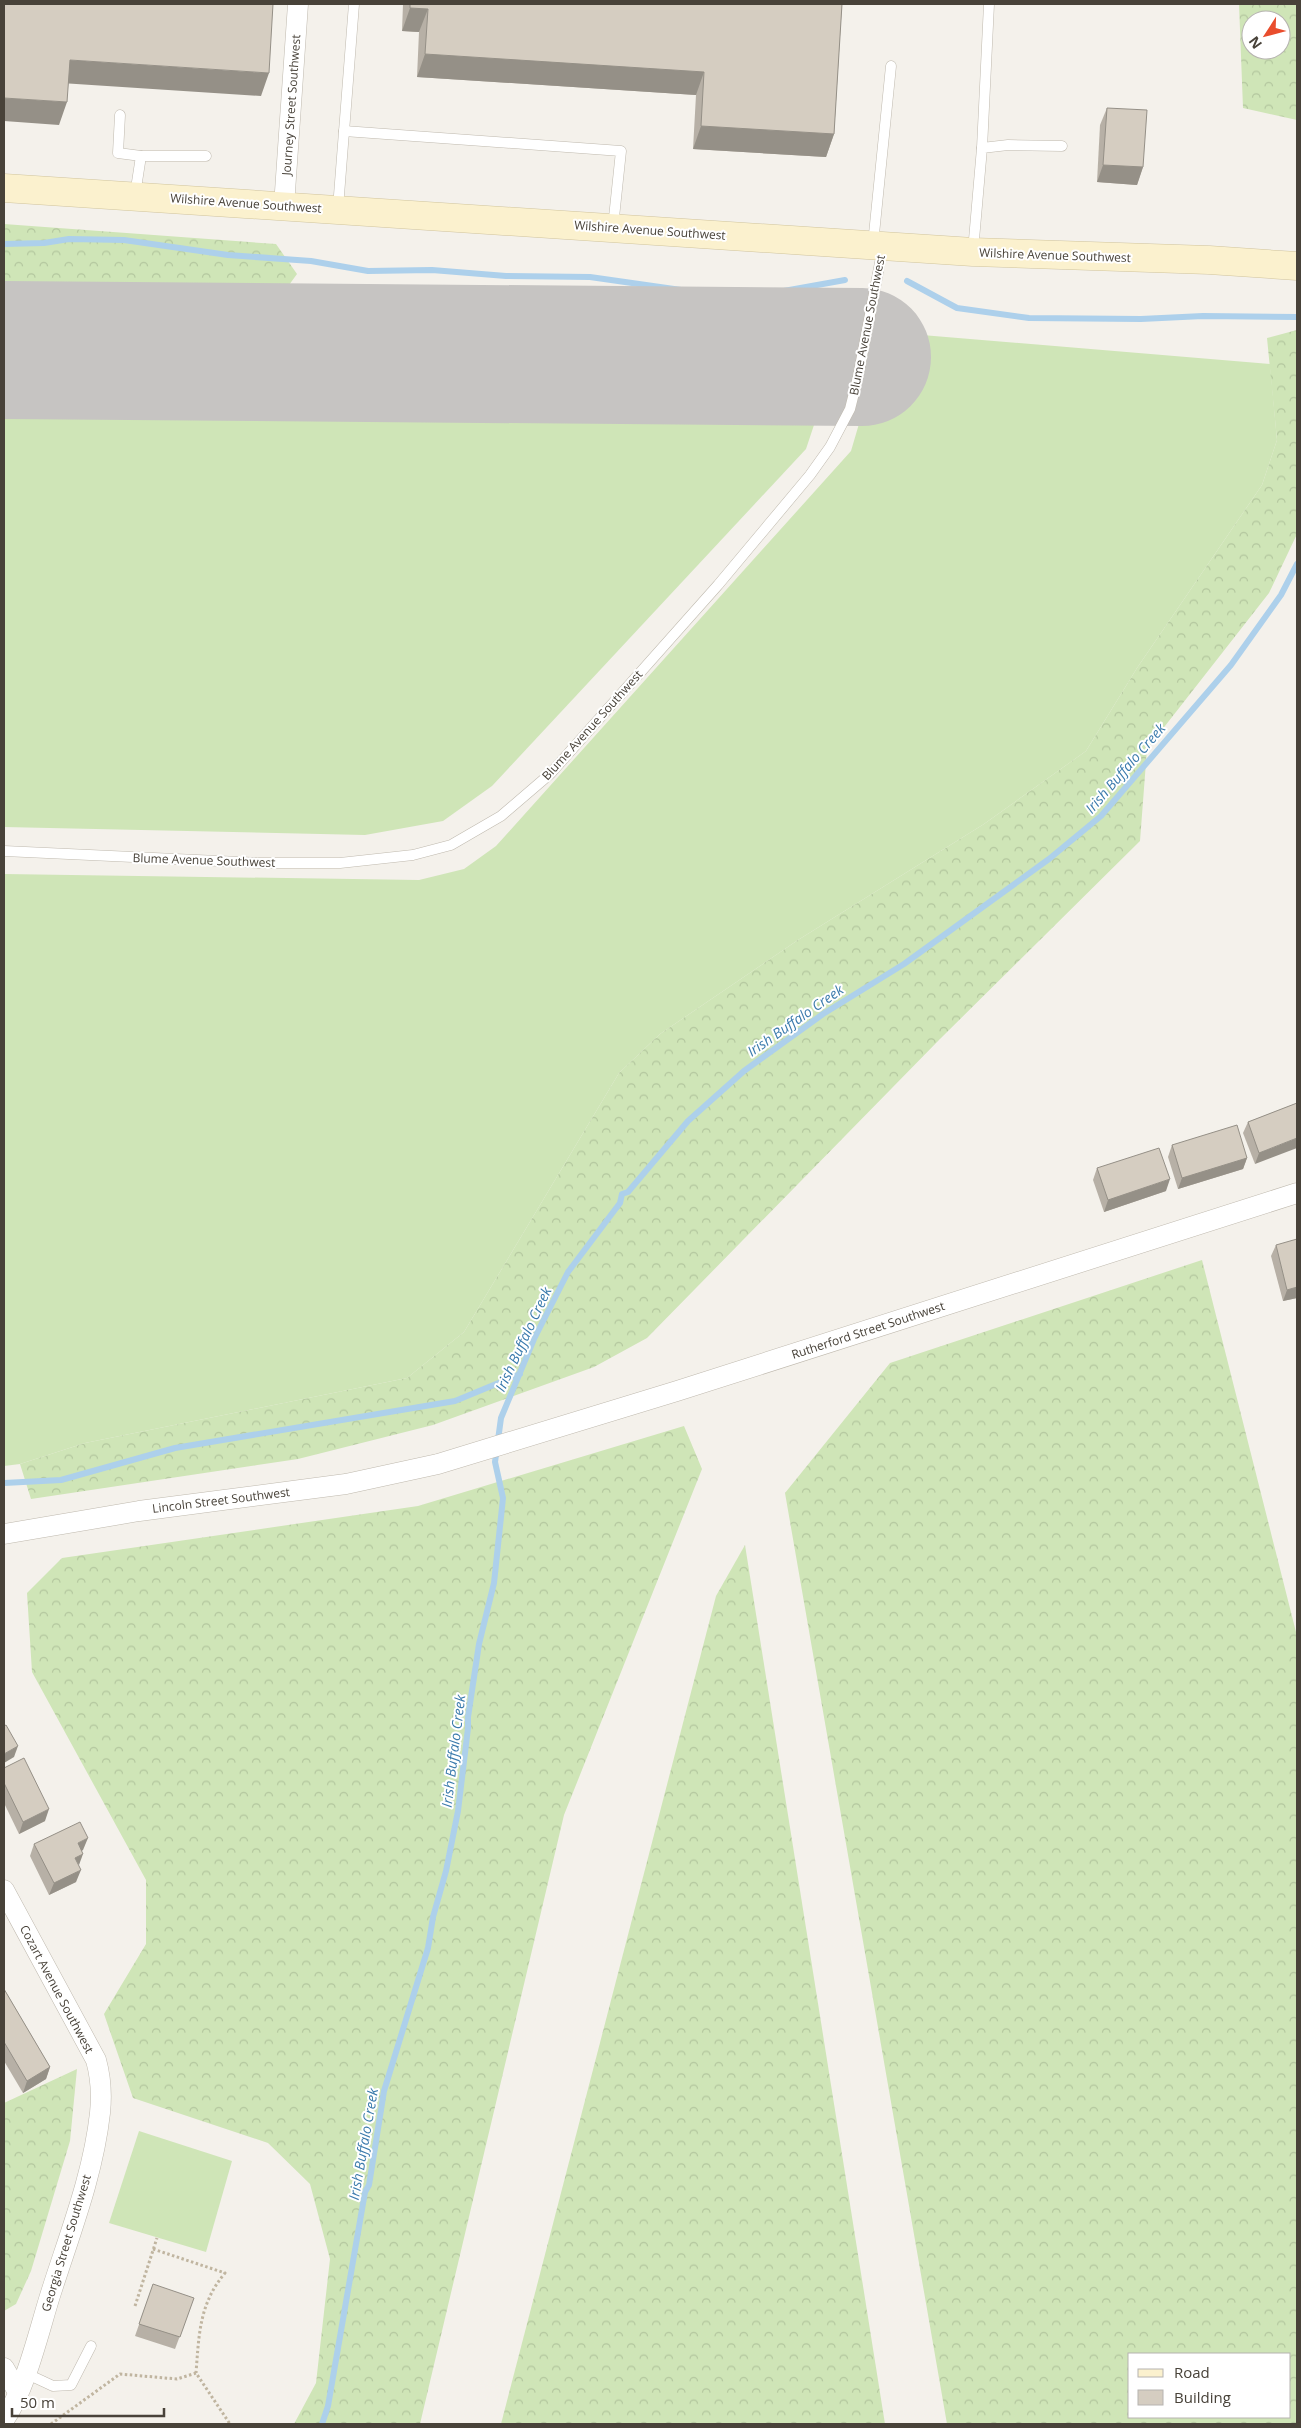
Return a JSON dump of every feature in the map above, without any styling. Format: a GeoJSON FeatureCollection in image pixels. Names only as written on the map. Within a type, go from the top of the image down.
{"type":"FeatureCollection","features":[{"type":"Feature","properties":{"kind":"street","name":"Journey Street Southwest"},"geometry":{"type":"LineString","coordinates":[[284,206],[298,4]]}},
{"type":"Feature","properties":{"kind":"street","name":"Wilshire Avenue Southwest"},"geometry":{"type":"LineString","coordinates":[[4,188],[973,252],[1242,262],[1297,266]]}},
{"type":"Feature","properties":{"kind":"street","name":"Rutherford Street Southwest"},"geometry":{"type":"LineString","coordinates":[[438,1464],[572,1424],[1297,1193]]}},
{"type":"Feature","properties":{"kind":"street","name":"Lincoln Street Southwest"},"geometry":{"type":"LineString","coordinates":[[4,1534],[139,1510],[346,1484],[438,1464]]}},
{"type":"Feature","properties":{"kind":"street","name":"Cozart Avenue Southwest"},"geometry":{"type":"LineString","coordinates":[[4,1890],[96,2060]]}},
{"type":"Feature","properties":{"kind":"street","name":"Georgia Street Southwest"},"geometry":{"type":"LineString","coordinates":[[4,2420],[25,2373],[92,2160],[100,2113],[101,2081],[96,2060]]}},
{"type":"Feature","properties":{"kind":"street"},"geometry":{"type":"LineString","coordinates":[[4,2368],[18,2392]]}},
{"type":"Feature","properties":{"kind":"lane"},"geometry":{"type":"LineString","coordinates":[[338,209],[354,4]]}},
{"type":"Feature","properties":{"kind":"lane"},"geometry":{"type":"LineString","coordinates":[[973,252],[982,148],[989,4]]}},
{"type":"Feature","properties":{"kind":"lane","name":"Blume Avenue Southwest"},"geometry":{"type":"LineString","coordinates":[[4,852],[260,863],[340,863],[413,855],[451,845],[501,816],[550,774],[711,592],[810,475],[830,446],[850,409],[858,376],[878,246],[892,66]]}},
{"type":"Feature","properties":{"kind":"lane"},"geometry":{"type":"LineString","coordinates":[[120,115],[118,153],[141,156],[206,156]]}},
{"type":"Feature","properties":{"kind":"lane"},"geometry":{"type":"LineString","coordinates":[[344,131],[620,151],[613,228]]}},
{"type":"Feature","properties":{"kind":"lane"},"geometry":{"type":"LineString","coordinates":[[982,148],[1008,145],[1062,146]]}},
{"type":"Feature","properties":{"kind":"lane"},"geometry":{"type":"LineString","coordinates":[[135,196],[141,156]]}},
{"type":"Feature","properties":{"kind":"lane"},"geometry":{"type":"LineString","coordinates":[[25,2373],[53,2386],[71,2384],[91,2346]]}},
{"type":"Feature","properties":{"kind":"path"},"geometry":{"type":"LineString","coordinates":[[136,2306],[156,2238]]}},
{"type":"Feature","properties":{"kind":"path"},"geometry":{"type":"LineString","coordinates":[[154,2249],[225,2273],[214,2286],[205,2304],[199,2332],[196,2373],[230,2424]]}},
{"type":"Feature","properties":{"kind":"path"},"geometry":{"type":"LineString","coordinates":[[51,2424],[120,2374],[177,2379],[196,2373]]}},
{"type":"Feature","properties":{"kind":"green space"},"geometry":{"type":"Polygon","coordinates":[[[1239,4],[1297,4],[1297,120],[1243,108],[1241,60],[1291,60],[1291,10],[1241,10],[1241,56],[1239,4]]]}},
{"type":"Feature","properties":{"kind":"green space"},"geometry":{"type":"Polygon","coordinates":[[[4,224],[276,244],[297,274],[281,296],[254,316],[206,313],[4,312],[4,224]]]}},
{"type":"Feature","properties":{"kind":"green space"},"geometry":{"type":"Polygon","coordinates":[[[1297,330],[1297,534],[1269,593],[1147,749],[1140,841],[939,1040],[647,1338],[594,1367],[433,1425],[298,1459],[31,1499],[20,1464],[85,1443],[407,1378],[464,1332],[619,1073],[660,1034],[798,940],[984,824],[1086,751],[1137,668],[1262,485],[1277,440],[1267,338],[1297,330]]]}},
{"type":"Feature","properties":{"kind":"green space"},"geometry":{"type":"Polygon","coordinates":[[[886,332],[1270,364],[1277,440],[1262,485],[1137,668],[1086,751],[984,824],[798,940],[660,1034],[619,1073],[464,1332],[407,1378],[85,1443],[20,1464],[4,1466],[4,874],[419,880],[464,869],[496,846],[851,451],[886,332]]]}},
{"type":"Feature","properties":{"kind":"green space"},"geometry":{"type":"Polygon","coordinates":[[[827,386],[806,449],[492,786],[443,821],[365,835],[4,827],[4,388],[827,386]]]}},
{"type":"Feature","properties":{"kind":"green space"},"geometry":{"type":"Polygon","coordinates":[[[1202,1260],[1297,1636],[1297,2424],[947,2424],[785,1493],[890,1363],[1202,1260]]]}},
{"type":"Feature","properties":{"kind":"green space"},"geometry":{"type":"Polygon","coordinates":[[[684,1426],[702,1469],[564,1815],[420,2424],[294,2424],[316,2383],[330,2259],[310,2184],[268,2143],[133,2098],[104,2014],[146,1944],[146,1880],[32,1672],[27,1593],[62,1558],[418,1506],[684,1426]]]}},
{"type":"Feature","properties":{"kind":"green space"},"geometry":{"type":"Polygon","coordinates":[[[745,1545],[885,2424],[501,2424],[716,1596],[745,1545]]]}},
{"type":"Feature","properties":{"kind":"green space"},"geometry":{"type":"Polygon","coordinates":[[[77,2069],[70,2141],[31,2271],[16,2304],[4,2311],[4,2103],[77,2069]]]}},
{"type":"Feature","properties":{"kind":"green space"},"geometry":{"type":"Polygon","coordinates":[[[139,2131],[232,2161],[206,2252],[109,2223],[139,2131]]]}},
{"type":"Feature","properties":{"kind":"building"},"geometry":{"type":"Polygon","coordinates":[[[4,4],[273,4],[269,73],[70,60],[67,102],[4,98],[4,4]]]}},
{"type":"Feature","properties":{"kind":"building"},"geometry":{"type":"Polygon","coordinates":[[[410,4],[842,4],[834,134],[701,126],[704,72],[425,54],[428,9],[410,8],[410,4]]]}},
{"type":"Feature","properties":{"kind":"building"},"geometry":{"type":"Polygon","coordinates":[[[1107,108],[1147,110],[1143,167],[1103,165],[1107,108]]]}},
{"type":"Feature","properties":{"kind":"building"},"geometry":{"type":"Polygon","coordinates":[[[1297,1103],[1297,1138],[1259,1153],[1248,1122],[1297,1103]]]}},
{"type":"Feature","properties":{"kind":"building"},"geometry":{"type":"Polygon","coordinates":[[[1237,1125],[1247,1158],[1182,1178],[1172,1145],[1237,1125]]]}},
{"type":"Feature","properties":{"kind":"building"},"geometry":{"type":"Polygon","coordinates":[[[1159,1148],[1170,1179],[1108,1200],[1097,1168],[1159,1148]]]}},
{"type":"Feature","properties":{"kind":"building"},"geometry":{"type":"Polygon","coordinates":[[[1297,1239],[1297,1287],[1287,1290],[1276,1245],[1297,1239]]]}},
{"type":"Feature","properties":{"kind":"building"},"geometry":{"type":"Polygon","coordinates":[[[6,1725],[18,1746],[4,1754],[4,1726],[6,1725]]]}},
{"type":"Feature","properties":{"kind":"building"},"geometry":{"type":"Polygon","coordinates":[[[24,1758],[49,1809],[23,1822],[4,1783],[4,1768],[24,1758]]]}},
{"type":"Feature","properties":{"kind":"building"},"geometry":{"type":"Polygon","coordinates":[[[80,1822],[88,1838],[78,1843],[83,1854],[75,1858],[81,1870],[54,1883],[34,1844],[80,1822]]]}},
{"type":"Feature","properties":{"kind":"building"},"geometry":{"type":"Polygon","coordinates":[[[4,1989],[50,2067],[27,2081],[4,2042],[4,1989]]]}},
{"type":"Feature","properties":{"kind":"building"},"geometry":{"type":"Polygon","coordinates":[[[153,2284],[194,2298],[180,2337],[139,2324],[153,2284]]]}},
{"type":"Feature","properties":{"kind":"waterway"},"geometry":{"type":"LineString","coordinates":[[4,244],[44,243],[69,239],[124,240],[228,255],[311,261],[368,271],[432,270],[506,276],[590,277],[702,293],[767,294],[845,280]]}},
{"type":"Feature","properties":{"kind":"waterway"},"geometry":{"type":"LineString","coordinates":[[907,281],[957,308],[1029,318],[1297,317]]}},
{"type":"Feature","properties":{"kind":"waterway","name":"Irish Buffalo Creek"},"geometry":{"type":"LineString","coordinates":[[322,2424],[328,2406],[365,2192],[369,2185],[384,2091],[428,1948],[433,1917],[446,1871],[458,1811],[468,1717],[479,1644],[494,1583],[503,1498],[495,1462],[501,1418],[534,1339],[568,1272],[620,1203],[622,1194],[628,1192],[688,1121],[744,1071],[823,1014],[904,964],[1049,859],[1101,816],[1231,665],[1281,595],[1297,564]]}},
{"type":"Feature","properties":{"kind":"waterway"},"geometry":{"type":"LineString","coordinates":[[4,1483],[61,1480],[175,1448],[455,1401],[520,1374]]}},
{"type":"Feature","properties":{"kind":"runway"},"geometry":{"type":"LineString","coordinates":[[4,350],[862,357]]}}]}
